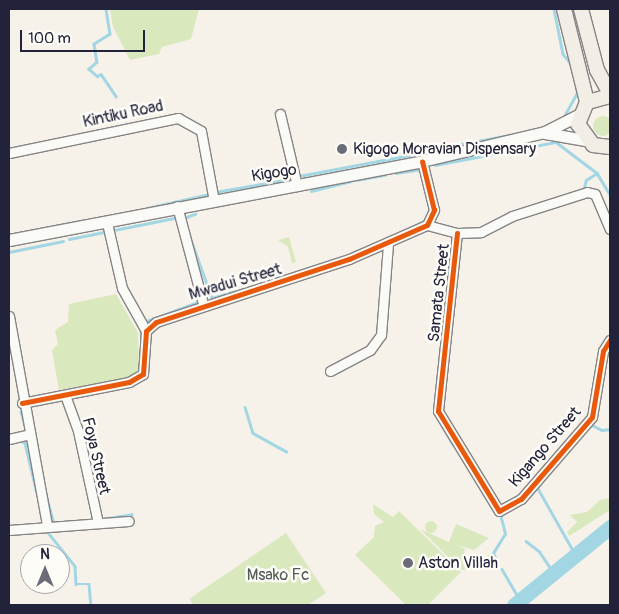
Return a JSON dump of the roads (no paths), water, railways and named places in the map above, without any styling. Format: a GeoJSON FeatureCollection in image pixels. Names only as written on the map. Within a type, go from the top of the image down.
{"type":"FeatureCollection","features":[{"type":"Feature","properties":{"kind":"main road"},"geometry":{"type":"LineString","coordinates":[[564,9],[587,102]]}},
{"type":"Feature","properties":{"kind":"main road"},"geometry":{"type":"LineString","coordinates":[[545,132],[579,115],[587,102],[610,94],[595,64],[581,9]]}},
{"type":"Feature","properties":{"kind":"main road"},"geometry":{"type":"LineString","coordinates":[[579,115],[586,140]]}},
{"type":"Feature","properties":{"kind":"main road"},"geometry":{"type":"LineString","coordinates":[[545,132],[586,140],[606,148],[610,160]]}},
{"type":"Feature","properties":{"kind":"main road","name":"Kigogo"},"geometry":{"type":"LineString","coordinates":[[9,240],[107,223],[177,206],[297,186],[422,161],[545,132]]}},
{"type":"Feature","properties":{"kind":"street"},"geometry":{"type":"LineString","coordinates":[[280,114],[297,186]]}},
{"type":"Feature","properties":{"kind":"street","name":"Kintiku Road"},"geometry":{"type":"LineString","coordinates":[[9,153],[178,118],[201,131],[214,201]]}},
{"type":"Feature","properties":{"kind":"street"},"geometry":{"type":"LineString","coordinates":[[422,161],[434,210],[428,225],[457,233],[490,230],[512,216],[587,192],[595,194],[610,229]]}},
{"type":"Feature","properties":{"kind":"street"},"geometry":{"type":"LineString","coordinates":[[177,206],[204,304]]}},
{"type":"Feature","properties":{"kind":"street"},"geometry":{"type":"LineString","coordinates":[[22,403],[129,382],[143,374],[146,331],[122,288],[107,223]]}},
{"type":"Feature","properties":{"kind":"street","name":"Mwadui Street"},"geometry":{"type":"LineString","coordinates":[[146,331],[156,322],[204,304],[388,243],[428,225]]}},
{"type":"Feature","properties":{"kind":"street","name":"Samata Street"},"geometry":{"type":"LineString","coordinates":[[457,233],[438,414],[490,499],[499,511],[505,510]]}},
{"type":"Feature","properties":{"kind":"street"},"geometry":{"type":"LineString","coordinates":[[330,371],[370,350],[381,335],[388,243]]}},
{"type":"Feature","properties":{"kind":"street"},"geometry":{"type":"LineString","coordinates":[[9,316],[12,352],[47,526]]}},
{"type":"Feature","properties":{"kind":"street","name":"Kigango Street"},"geometry":{"type":"LineString","coordinates":[[505,510],[526,494],[592,417],[603,350],[610,340]]}},
{"type":"Feature","properties":{"kind":"street","name":"Foya Street"},"geometry":{"type":"LineString","coordinates":[[64,396],[78,431],[98,523]]}},
{"type":"Feature","properties":{"kind":"street"},"geometry":{"type":"LineString","coordinates":[[9,439],[28,435]]}},
{"type":"Feature","properties":{"kind":"street"},"geometry":{"type":"LineString","coordinates":[[9,530],[130,521]]}},
{"type":"Feature","properties":{"kind":"waterway"},"geometry":{"type":"LineString","coordinates":[[106,9],[110,34],[94,44],[97,62],[89,69],[97,76],[101,74],[116,96]]}},
{"type":"Feature","properties":{"kind":"waterway"},"geometry":{"type":"LineString","coordinates":[[554,9],[563,54],[571,64]]}},
{"type":"Feature","properties":{"kind":"waterway"},"geometry":{"type":"LineString","coordinates":[[563,118],[577,93],[576,84]]}},
{"type":"Feature","properties":{"kind":"waterway"},"geometry":{"type":"LineString","coordinates":[[451,146],[509,135]]}},
{"type":"Feature","properties":{"kind":"waterway"},"geometry":{"type":"LineString","coordinates":[[435,165],[556,142],[597,173],[610,195]]}},
{"type":"Feature","properties":{"kind":"waterway"},"geometry":{"type":"LineString","coordinates":[[423,152],[450,146]]}},
{"type":"Feature","properties":{"kind":"waterway"},"geometry":{"type":"LineString","coordinates":[[299,176],[415,154]]}},
{"type":"Feature","properties":{"kind":"waterway"},"geometry":{"type":"LineString","coordinates":[[396,173],[420,169]]}},
{"type":"Feature","properties":{"kind":"waterway"},"geometry":{"type":"LineString","coordinates":[[583,191],[586,180],[597,173]]}},
{"type":"Feature","properties":{"kind":"waterway"},"geometry":{"type":"LineString","coordinates":[[356,180],[385,175]]}},
{"type":"Feature","properties":{"kind":"waterway"},"geometry":{"type":"LineString","coordinates":[[215,192],[290,179]]}},
{"type":"Feature","properties":{"kind":"waterway"},"geometry":{"type":"LineString","coordinates":[[311,191],[351,181]]}},
{"type":"Feature","properties":{"kind":"waterway"},"geometry":{"type":"LineString","coordinates":[[147,208],[210,194]]}},
{"type":"Feature","properties":{"kind":"waterway"},"geometry":{"type":"LineString","coordinates":[[184,218],[195,214]]}},
{"type":"Feature","properties":{"kind":"waterway"},"geometry":{"type":"LineString","coordinates":[[69,239],[174,218]]}},
{"type":"Feature","properties":{"kind":"waterway"},"geometry":{"type":"LineString","coordinates":[[9,235],[85,220]]}},
{"type":"Feature","properties":{"kind":"waterway"},"geometry":{"type":"LineString","coordinates":[[406,230],[426,220]]}},
{"type":"Feature","properties":{"kind":"waterway"},"geometry":{"type":"LineString","coordinates":[[186,226],[212,298]]}},
{"type":"Feature","properties":{"kind":"waterway"},"geometry":{"type":"LineString","coordinates":[[9,252],[63,241]]}},
{"type":"Feature","properties":{"kind":"waterway"},"geometry":{"type":"LineString","coordinates":[[352,253],[373,244]]}},
{"type":"Feature","properties":{"kind":"waterway"},"geometry":{"type":"LineString","coordinates":[[212,298],[243,289]]}},
{"type":"Feature","properties":{"kind":"waterway"},"geometry":{"type":"LineString","coordinates":[[144,322],[198,302]]}},
{"type":"Feature","properties":{"kind":"waterway"},"geometry":{"type":"LineString","coordinates":[[141,332],[142,340]]}},
{"type":"Feature","properties":{"kind":"waterway"},"geometry":{"type":"LineString","coordinates":[[245,407],[253,433],[286,451]]}},
{"type":"Feature","properties":{"kind":"waterway"},"geometry":{"type":"LineString","coordinates":[[21,411],[27,433]]}},
{"type":"Feature","properties":{"kind":"waterway"},"geometry":{"type":"LineString","coordinates":[[442,425],[453,444]]}},
{"type":"Feature","properties":{"kind":"waterway"},"geometry":{"type":"LineString","coordinates":[[592,425],[602,430],[610,429]]}},
{"type":"Feature","properties":{"kind":"waterway"},"geometry":{"type":"LineString","coordinates":[[20,440],[25,443],[37,493]]}},
{"type":"Feature","properties":{"kind":"waterway"},"geometry":{"type":"LineString","coordinates":[[555,465],[568,451]]}},
{"type":"Feature","properties":{"kind":"waterway"},"geometry":{"type":"LineString","coordinates":[[43,483],[54,524]]}},
{"type":"Feature","properties":{"kind":"waterway"},"geometry":{"type":"LineString","coordinates":[[536,485],[575,554]]}},
{"type":"Feature","properties":{"kind":"waterway"},"geometry":{"type":"LineString","coordinates":[[102,519],[132,514]]}},
{"type":"Feature","properties":{"kind":"waterway"},"geometry":{"type":"LineString","coordinates":[[498,563],[493,553],[505,534],[500,514]]}},
{"type":"Feature","properties":{"kind":"waterway"},"geometry":{"type":"LineString","coordinates":[[514,605],[610,527]]}},
{"type":"Feature","properties":{"kind":"waterway"},"geometry":{"type":"LineString","coordinates":[[46,530],[75,566],[76,584],[89,584],[91,605]]}},
{"type":"Feature","properties":{"kind":"waterway"},"geometry":{"type":"LineString","coordinates":[[526,541],[539,551],[555,575]]}},
{"type":"Feature","properties":{"kind":"waterway"},"geometry":{"type":"LineString","coordinates":[[502,569],[520,600]]}},
{"type":"Feature","properties":{"kind":"place","name":"Kigogo Moravian Dispensary"},"geometry":{"type":"Point","coordinates":[342,149]}},
{"type":"Feature","properties":{"kind":"place","name":"Aston Villah"},"geometry":{"type":"Point","coordinates":[408,563]}},
{"type":"Feature","properties":{"kind":"park label","name":"Msako Fc"},"geometry":{"type":"Point","coordinates":[278,575]}}]}
